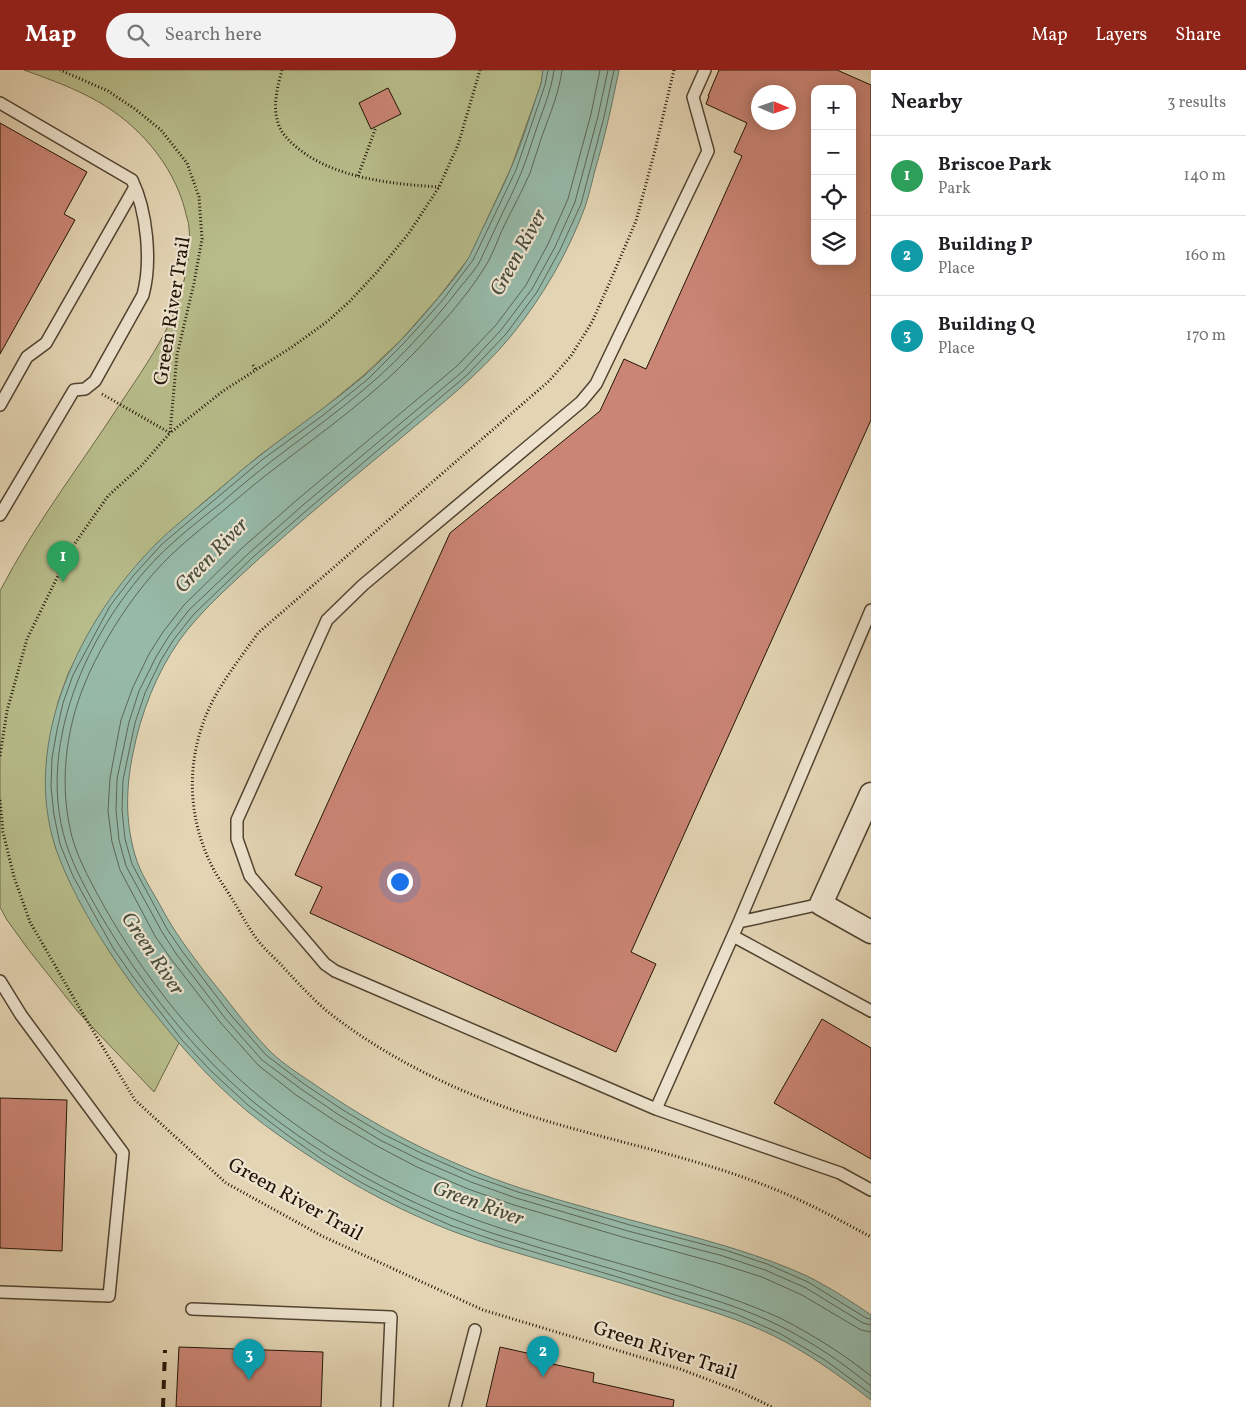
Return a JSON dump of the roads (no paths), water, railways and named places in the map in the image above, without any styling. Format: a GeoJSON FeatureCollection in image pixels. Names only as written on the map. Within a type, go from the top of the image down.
{"type":"FeatureCollection","features":[{"type":"Feature","properties":{"kind":"street"},"geometry":{"type":"LineString","coordinates":[[871,794],[821,904],[871,932]]}},
{"type":"Feature","properties":{"kind":"lane"},"geometry":{"type":"LineString","coordinates":[[704,70],[693,97],[708,151],[596,384],[582,402],[363,585],[327,620],[237,820],[237,839],[250,876],[325,964],[334,971],[656,1109],[840,1173],[871,1190]]}},
{"type":"Feature","properties":{"kind":"lane"},"geometry":{"type":"LineString","coordinates":[[0,103],[132,180],[139,196],[145,222],[147,264],[147,281],[143,295],[96,381],[85,389],[74,390],[0,515]]}},
{"type":"Feature","properties":{"kind":"lane"},"geometry":{"type":"LineString","coordinates":[[0,405],[28,357],[46,343],[135,187]]}},
{"type":"Feature","properties":{"kind":"lane"},"geometry":{"type":"LineString","coordinates":[[656,1109],[733,936],[871,610]]}},
{"type":"Feature","properties":{"kind":"lane"},"geometry":{"type":"LineString","coordinates":[[739,922],[821,904]]}},
{"type":"Feature","properties":{"kind":"lane"},"geometry":{"type":"LineString","coordinates":[[733,936],[871,1012]]}},
{"type":"Feature","properties":{"kind":"lane"},"geometry":{"type":"LineString","coordinates":[[0,981],[21,1015],[122,1153],[110,1296],[0,1292]]}},
{"type":"Feature","properties":{"kind":"lane"},"geometry":{"type":"LineString","coordinates":[[192,1309],[390,1317],[387,1407]]}},
{"type":"Feature","properties":{"kind":"lane"},"geometry":{"type":"LineString","coordinates":[[455,1407],[475,1330]]}},
{"type":"Feature","properties":{"kind":"water","name":"Green River"},"geometry":{"type":"Polygon","coordinates":[[[543,70],[619,70],[605,133],[586,202],[571,241],[562,258],[544,291],[511,336],[486,364],[444,402],[269,550],[213,602],[179,641],[156,680],[136,738],[128,791],[128,817],[132,842],[137,862],[143,875],[182,941],[251,1030],[272,1053],[288,1066],[385,1129],[465,1167],[538,1194],[754,1255],[790,1268],[848,1299],[871,1315],[871,1400],[811,1357],[760,1329],[708,1310],[503,1249],[452,1231],[418,1217],[368,1192],[292,1145],[247,1111],[217,1084],[177,1041],[140,995],[116,961],[82,906],[63,868],[56,849],[47,808],[46,767],[52,725],[64,684],[82,645],[104,608],[129,574],[162,538],[248,465],[364,376],[403,338],[451,283],[469,257],[508,175],[541,84],[543,70]]]}},
{"type":"Feature","properties":{"kind":"railway"},"geometry":{"type":"LineString","coordinates":[[163,1407],[165,1350]]}},
{"type":"Feature","properties":{"kind":"place","name":"Briscoe Park"},"geometry":{"type":"Point","coordinates":[63,582]}},
{"type":"Feature","properties":{"kind":"place","name":"Building P"},"geometry":{"type":"Point","coordinates":[543,1377]}},
{"type":"Feature","properties":{"kind":"place","name":"Building Q"},"geometry":{"type":"Point","coordinates":[249,1380]}}]}
